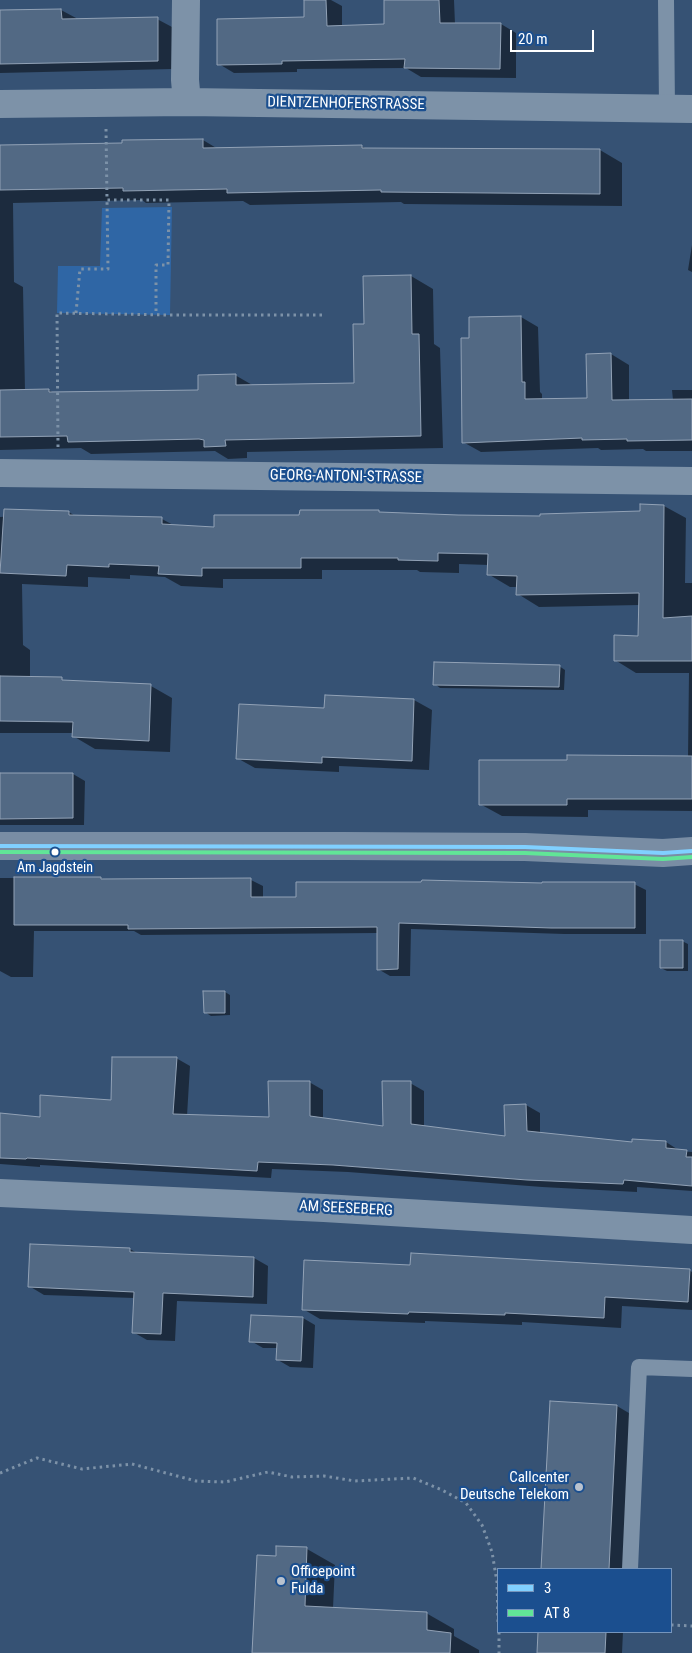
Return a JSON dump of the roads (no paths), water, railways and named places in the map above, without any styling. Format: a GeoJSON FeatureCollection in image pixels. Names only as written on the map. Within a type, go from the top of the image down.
{"type":"FeatureCollection","features":[{"type":"Feature","properties":{"kind":"street"},"geometry":{"type":"LineString","coordinates":[[186,0],[185,80],[187,102]]}},
{"type":"Feature","properties":{"kind":"street","name":"DIENTZENHOFERSTRASSE"},"geometry":{"type":"LineString","coordinates":[[0,104],[187,102],[679,109]]}},
{"type":"Feature","properties":{"kind":"street","name":"GEORG-ANTONI-STRASSE"},"geometry":{"type":"LineString","coordinates":[[0,473],[692,481]]}},
{"type":"Feature","properties":{"kind":"street"},"geometry":{"type":"LineString","coordinates":[[0,846],[344,846],[525,848],[664,853],[692,851]]}},
{"type":"Feature","properties":{"kind":"street","name":"AM SEESEBERG"},"geometry":{"type":"LineString","coordinates":[[0,1193],[324,1208],[692,1230]]}},
{"type":"Feature","properties":{"kind":"lane"},"geometry":{"type":"LineString","coordinates":[[666,0],[679,109]]}},
{"type":"Feature","properties":{"kind":"lane"},"geometry":{"type":"LineString","coordinates":[[630,1568],[639,1367],[692,1369]]}},
{"type":"Feature","properties":{"kind":"place","name":"Am Jagdstein"},"geometry":{"type":"Point","coordinates":[55,852]}},
{"type":"Feature","properties":{"kind":"place","name":"Callcenter Deutsche Telekom"},"geometry":{"type":"Point","coordinates":[579,1487]}},
{"type":"Feature","properties":{"kind":"place","name":"Officepoint Fulda"},"geometry":{"type":"Point","coordinates":[281,1581]}}]}
